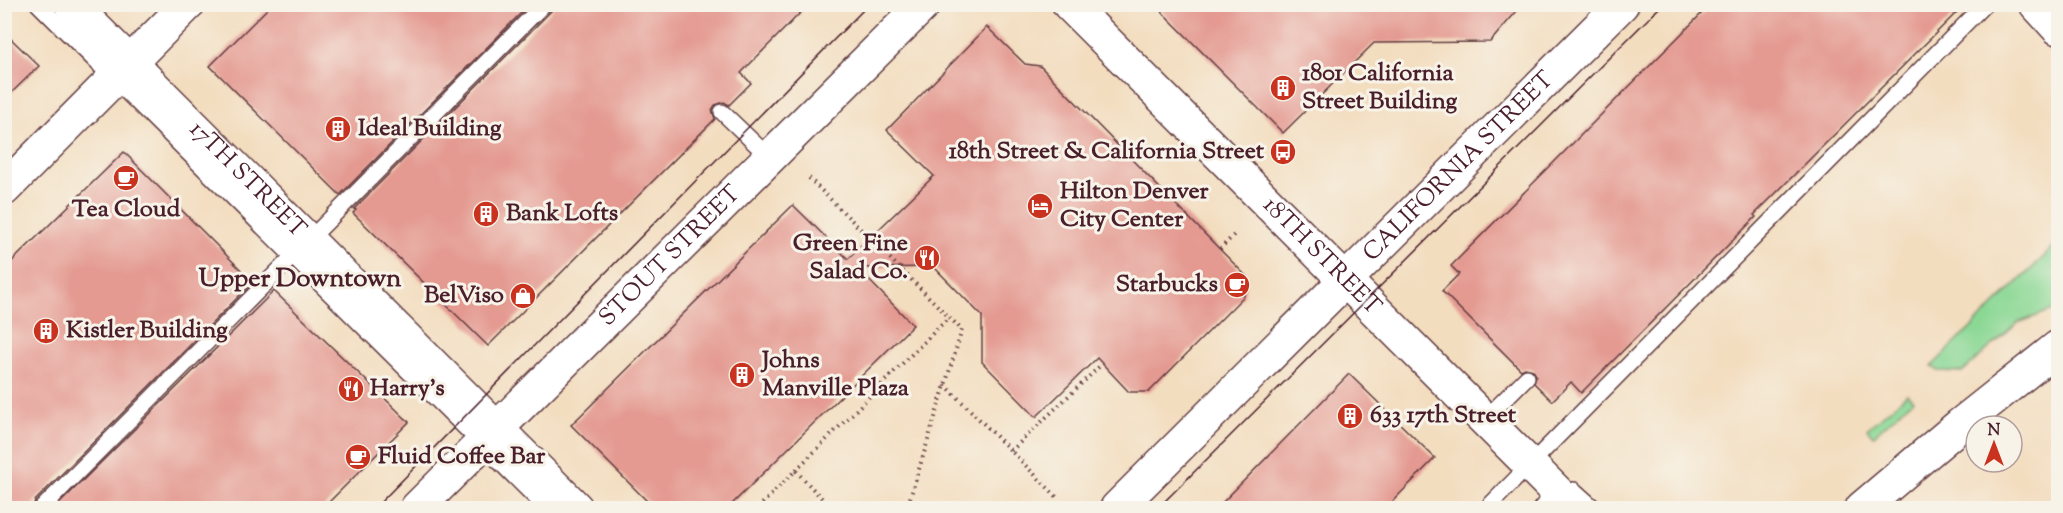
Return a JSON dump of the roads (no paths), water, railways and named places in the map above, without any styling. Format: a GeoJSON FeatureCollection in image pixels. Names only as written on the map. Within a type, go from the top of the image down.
{"type":"FeatureCollection","features":[{"type":"Feature","properties":{"kind":"main road","name":"17TH STREET"},"geometry":{"type":"LineString","coordinates":[[71,4],[122,71],[300,249],[489,437],[576,508]]}},
{"type":"Feature","properties":{"kind":"main road"},"geometry":{"type":"LineString","coordinates":[[4,189],[188,4]]}},
{"type":"Feature","properties":{"kind":"main road","name":"STOUT STREET"},"geometry":{"type":"LineString","coordinates":[[417,508],[924,4]]}},
{"type":"Feature","properties":{"kind":"main road","name":"18TH STREET"},"geometry":{"type":"LineString","coordinates":[[1069,4],[1534,460],[1557,503]]}},
{"type":"Feature","properties":{"kind":"main road","name":"CALIFORNIA STREET"},"geometry":{"type":"LineString","coordinates":[[1117,508],[1622,4]]}},
{"type":"Feature","properties":{"kind":"main road"},"geometry":{"type":"LineString","coordinates":[[2036,4],[2058,28]]}},
{"type":"Feature","properties":{"kind":"main road"},"geometry":{"type":"LineString","coordinates":[[1875,504],[1960,425],[2058,347]]}},
{"type":"Feature","properties":{"kind":"lane","name":"17TH STREET"},"geometry":{"type":"LineString","coordinates":[[38,4],[122,71]]}},
{"type":"Feature","properties":{"kind":"lane"},"geometry":{"type":"LineString","coordinates":[[42,508],[544,4]]}},
{"type":"Feature","properties":{"kind":"lane"},"geometry":{"type":"LineString","coordinates":[[1088,4],[1349,277]]}},
{"type":"Feature","properties":{"kind":"lane"},"geometry":{"type":"LineString","coordinates":[[1487,508],[1985,4]]}},
{"type":"Feature","properties":{"kind":"lane"},"geometry":{"type":"LineString","coordinates":[[722,112],[770,158]]}},
{"type":"Feature","properties":{"kind":"lane","name":"17TH STREET"},"geometry":{"type":"LineString","coordinates":[[300,249],[440,402],[489,437],[546,508]]}},
{"type":"Feature","properties":{"kind":"lane"},"geometry":{"type":"LineString","coordinates":[[1489,415],[1527,377]]}},
{"type":"Feature","properties":{"kind":"lane"},"geometry":{"type":"LineString","coordinates":[[1534,460],[1594,508]]}},
{"type":"Feature","properties":{"kind":"tram line"},"geometry":{"type":"LineString","coordinates":[[375,508],[869,4]]}},
{"type":"Feature","properties":{"kind":"tram line"},"geometry":{"type":"LineString","coordinates":[[1158,508],[1663,4]]}},
{"type":"Feature","properties":{"kind":"place","name":"1801 California Street Building"},"geometry":{"type":"Point","coordinates":[1283,88]}},
{"type":"Feature","properties":{"kind":"place","name":"Ideal Building"},"geometry":{"type":"Point","coordinates":[338,129]}},
{"type":"Feature","properties":{"kind":"place","name":"18th Street & California Street"},"geometry":{"type":"Point","coordinates":[1283,152]}},
{"type":"Feature","properties":{"kind":"place","name":"Tea Cloud"},"geometry":{"type":"Point","coordinates":[126,178]}},
{"type":"Feature","properties":{"kind":"place","name":"Hilton Denver City Center"},"geometry":{"type":"Point","coordinates":[1040,206]}},
{"type":"Feature","properties":{"kind":"place","name":"Bank Lofts"},"geometry":{"type":"Point","coordinates":[486,214]}},
{"type":"Feature","properties":{"kind":"place","name":"Green Fine Salad Co."},"geometry":{"type":"Point","coordinates":[927,258]}},
{"type":"Feature","properties":{"kind":"place","name":"Starbucks"},"geometry":{"type":"Point","coordinates":[1237,285]}},
{"type":"Feature","properties":{"kind":"place","name":"BelViso"},"geometry":{"type":"Point","coordinates":[523,296]}},
{"type":"Feature","properties":{"kind":"place","name":"Kistler Building"},"geometry":{"type":"Point","coordinates":[46,331]}},
{"type":"Feature","properties":{"kind":"place","name":"Johns Manville Plaza"},"geometry":{"type":"Point","coordinates":[742,375]}},
{"type":"Feature","properties":{"kind":"place","name":"Harry's"},"geometry":{"type":"Point","coordinates":[351,389]}},
{"type":"Feature","properties":{"kind":"place","name":"633 17th Street"},"geometry":{"type":"Point","coordinates":[1350,416]}},
{"type":"Feature","properties":{"kind":"place","name":"Fluid Coffee Bar"},"geometry":{"type":"Point","coordinates":[358,457]}},
{"type":"Feature","properties":{"kind":"district","name":"Upper Downtown"},"geometry":{"type":"Point","coordinates":[300,279]}}]}
